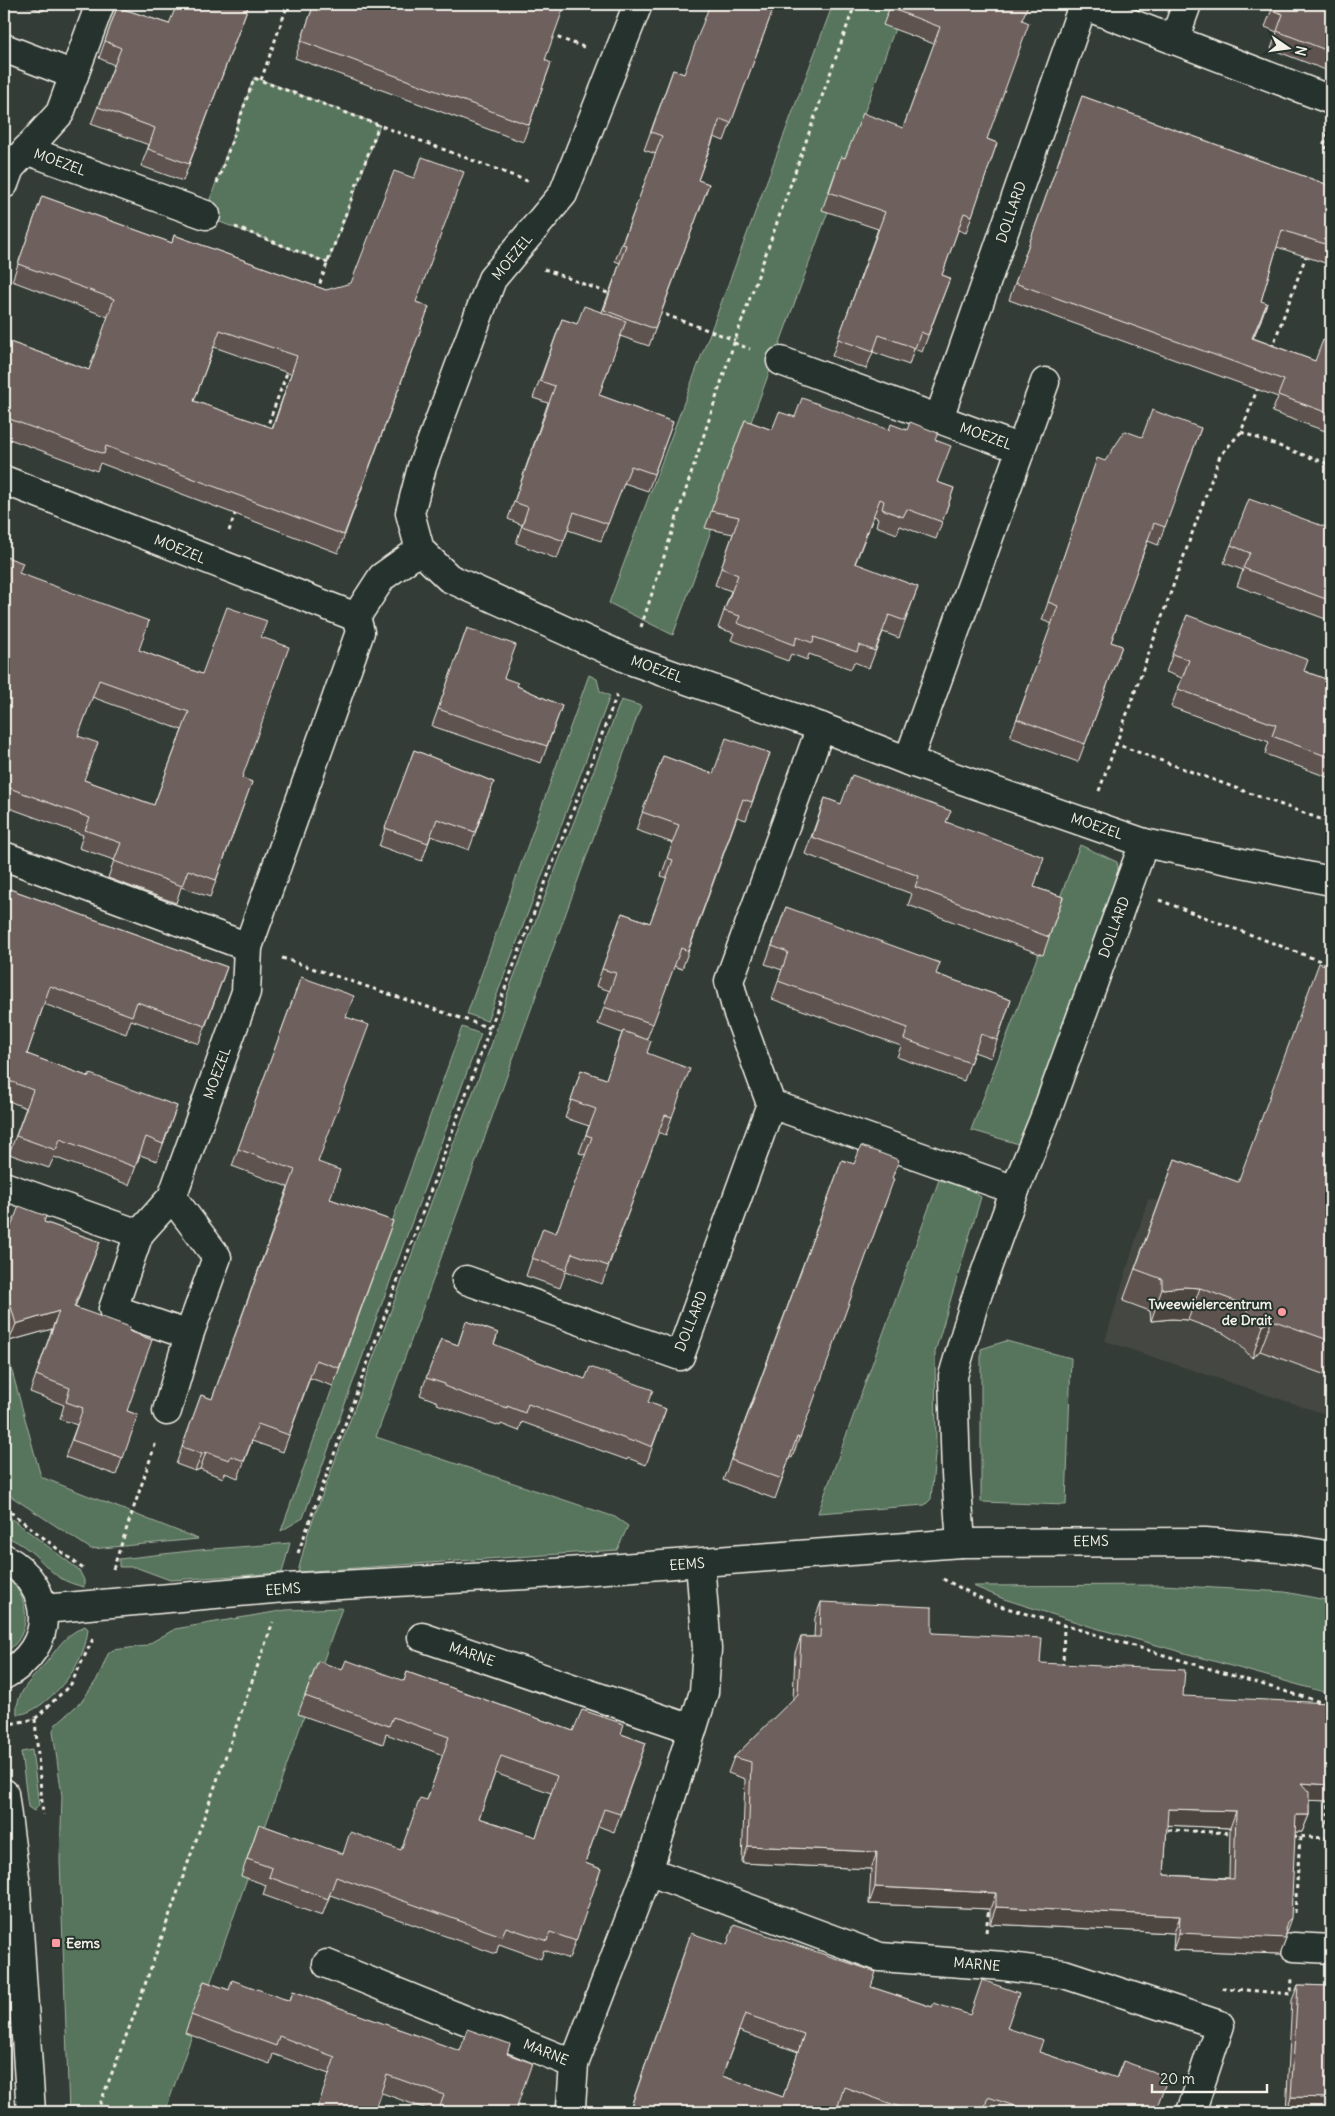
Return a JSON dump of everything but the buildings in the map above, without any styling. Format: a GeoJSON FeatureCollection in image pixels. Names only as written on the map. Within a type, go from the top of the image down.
{"type":"FeatureCollection","features":[{"type":"Feature","properties":{"kind":"street","name":"MOEZEL"},"geometry":{"type":"LineString","coordinates":[[4,184],[10,168],[60,113],[100,4]]}},
{"type":"Feature","properties":{"kind":"street","name":"MOEZEL"},"geometry":{"type":"LineString","coordinates":[[638,4],[562,194],[492,279],[422,467],[410,513],[420,550],[449,578],[630,660],[821,727],[908,761],[1144,842]]}},
{"type":"Feature","properties":{"kind":"street","name":"DOLLARD"},"geometry":{"type":"LineString","coordinates":[[939,418],[1082,4],[1331,100]]}},
{"type":"Feature","properties":{"kind":"street"},"geometry":{"type":"LineString","coordinates":[[1174,40],[1188,4]]}},
{"type":"Feature","properties":{"kind":"street"},"geometry":{"type":"LineString","coordinates":[[4,48],[74,75]]}},
{"type":"Feature","properties":{"kind":"street","name":"MOEZEL"},"geometry":{"type":"LineString","coordinates":[[26,150],[206,215]]}},
{"type":"Feature","properties":{"kind":"street","name":"MOEZEL"},"geometry":{"type":"LineString","coordinates":[[781,361],[1021,449]]}},
{"type":"Feature","properties":{"kind":"street","name":"MOEZEL"},"geometry":{"type":"LineString","coordinates":[[908,761],[1046,382]]}},
{"type":"Feature","properties":{"kind":"street","name":"MOEZEL"},"geometry":{"type":"LineString","coordinates":[[4,480],[356,618],[360,632],[248,947],[246,992],[172,1197],[139,1234],[113,1309],[189,1335]]}},
{"type":"Feature","properties":{"kind":"street"},"geometry":{"type":"LineString","coordinates":[[356,618],[382,576],[420,550]]}},
{"type":"Feature","properties":{"kind":"street"},"geometry":{"type":"LineString","coordinates":[[821,727],[728,981],[771,1104],[1015,1190]]}},
{"type":"Feature","properties":{"kind":"street"},"geometry":{"type":"LineString","coordinates":[[1144,842],[1331,880]]}},
{"type":"Feature","properties":{"kind":"street","name":"DOLLARD"},"geometry":{"type":"LineString","coordinates":[[961,1543],[956,1474],[953,1376],[974,1304],[1015,1190],[1044,1119],[1144,842]]}},
{"type":"Feature","properties":{"kind":"street"},"geometry":{"type":"LineString","coordinates":[[4,856],[248,947]]}},
{"type":"Feature","properties":{"kind":"street","name":"DOLLARD"},"geometry":{"type":"LineString","coordinates":[[466,1280],[680,1356],[771,1104]]}},
{"type":"Feature","properties":{"kind":"street"},"geometry":{"type":"LineString","coordinates":[[4,1186],[139,1234]]}},
{"type":"Feature","properties":{"kind":"street"},"geometry":{"type":"LineString","coordinates":[[167,1411],[189,1335],[217,1257],[172,1197]]}},
{"type":"Feature","properties":{"kind":"street","name":"EEMS"},"geometry":{"type":"LineString","coordinates":[[43,1609],[285,1588],[700,1563],[961,1543],[1205,1542],[1292,1549],[1331,1556]]}},
{"type":"Feature","properties":{"kind":"street"},"geometry":{"type":"LineString","coordinates":[[4,1558],[16,1565],[29,1577],[38,1592],[43,1609],[42,1626],[37,1642],[28,1657],[16,1669],[4,1675]]}},
{"type":"Feature","properties":{"kind":"street","name":"MARNE"},"geometry":{"type":"LineString","coordinates":[[327,1964],[574,2064],[648,1871],[704,1692],[707,1650],[700,1563]]}},
{"type":"Feature","properties":{"kind":"street","name":"MARNE"},"geometry":{"type":"LineString","coordinates":[[422,1638],[692,1729]]}},
{"type":"Feature","properties":{"kind":"street"},"geometry":{"type":"LineString","coordinates":[[4,1793],[16,1885],[31,2112]]}},
{"type":"Feature","properties":{"kind":"street","name":"MARNE"},"geometry":{"type":"LineString","coordinates":[[648,1871],[880,1957],[984,1965],[1064,1974],[1220,2025],[1190,2112]]}},
{"type":"Feature","properties":{"kind":"street"},"geometry":{"type":"LineString","coordinates":[[1294,1948],[1331,1949]]}},
{"type":"Feature","properties":{"kind":"street"},"geometry":{"type":"LineString","coordinates":[[573,2112],[571,2106],[574,2064]]}},
{"type":"Feature","properties":{"kind":"path"},"geometry":{"type":"LineString","coordinates":[[261,80],[288,4]]}},
{"type":"Feature","properties":{"kind":"path"},"geometry":{"type":"LineString","coordinates":[[97,2112],[139,2001],[285,1588],[490,1028],[630,660],[735,340],[856,4]]}},
{"type":"Feature","properties":{"kind":"path"},"geometry":{"type":"LineString","coordinates":[[542,32],[616,60]]}},
{"type":"Feature","properties":{"kind":"path"},"geometry":{"type":"LineString","coordinates":[[328,263],[206,215],[254,78],[562,194]]}},
{"type":"Feature","properties":{"kind":"path"},"geometry":{"type":"LineString","coordinates":[[314,300],[380,125]]}},
{"type":"Feature","properties":{"kind":"path"},"geometry":{"type":"LineString","coordinates":[[1331,126],[1322,146],[1331,150]]}},
{"type":"Feature","properties":{"kind":"path"},"geometry":{"type":"LineString","coordinates":[[1271,351],[1308,252]]}},
{"type":"Feature","properties":{"kind":"path"},"geometry":{"type":"LineString","coordinates":[[511,257],[614,295]]}},
{"type":"Feature","properties":{"kind":"path"},"geometry":{"type":"LineString","coordinates":[[651,309],[735,340]]}},
{"type":"Feature","properties":{"kind":"path"},"geometry":{"type":"LineString","coordinates":[[264,436],[291,363]]}},
{"type":"Feature","properties":{"kind":"path"},"geometry":{"type":"LineString","coordinates":[[1087,823],[1220,456],[1241,432],[1261,378]]}},
{"type":"Feature","properties":{"kind":"path"},"geometry":{"type":"LineString","coordinates":[[1241,432],[1331,465]]}},
{"type":"Feature","properties":{"kind":"path"},"geometry":{"type":"LineString","coordinates":[[216,564],[237,509]]}},
{"type":"Feature","properties":{"kind":"path"},"geometry":{"type":"LineString","coordinates":[[1116,744],[1331,822]]}},
{"type":"Feature","properties":{"kind":"path"},"geometry":{"type":"LineString","coordinates":[[1128,889],[1331,965]]}},
{"type":"Feature","properties":{"kind":"path"},"geometry":{"type":"LineString","coordinates":[[248,947],[490,1028]]}},
{"type":"Feature","properties":{"kind":"path"},"geometry":{"type":"LineString","coordinates":[[111,1575],[167,1411]]}},
{"type":"Feature","properties":{"kind":"path"},"geometry":{"type":"LineString","coordinates":[[4,1507],[92,1575]]}},
{"type":"Feature","properties":{"kind":"path"},"geometry":{"type":"LineString","coordinates":[[937,1576],[990,1603],[1331,1705]]}},
{"type":"Feature","properties":{"kind":"path"},"geometry":{"type":"LineString","coordinates":[[1062,1673],[1064,1625]]}},
{"type":"Feature","properties":{"kind":"path"},"geometry":{"type":"LineString","coordinates":[[4,1725],[34,1719],[71,1684],[96,1634]]}},
{"type":"Feature","properties":{"kind":"path"},"geometry":{"type":"LineString","coordinates":[[1290,1836],[1327,1838],[1329,1790]]}},
{"type":"Feature","properties":{"kind":"path"},"geometry":{"type":"LineString","coordinates":[[1168,1815],[1168,1830],[1243,1834]]}},
{"type":"Feature","properties":{"kind":"path"},"geometry":{"type":"LineString","coordinates":[[1212,1987],[1292,1994],[1300,1836]]}},
{"type":"Feature","properties":{"kind":"path"},"geometry":{"type":"LineString","coordinates":[[984,1965],[990,1898]]}},
{"type":"Feature","properties":{"kind":"shaded area"},"geometry":{"type":"Polygon","coordinates":[[[1148,1199],[1224,1212],[1331,1336],[1331,1416],[1105,1341],[1148,1199]]]}},
{"type":"Feature","properties":{"kind":"green space"},"geometry":{"type":"Polygon","coordinates":[[[833,4],[904,4],[673,635],[609,603],[833,4]]]}},
{"type":"Feature","properties":{"kind":"green space"},"geometry":{"type":"Polygon","coordinates":[[[254,77],[380,125],[328,263],[204,216],[254,77]]]}},
{"type":"Feature","properties":{"kind":"green space"},"geometry":{"type":"Polygon","coordinates":[[[589,675],[597,679],[600,691],[610,696],[487,1021],[467,1014],[589,675]]]}},
{"type":"Feature","properties":{"kind":"green space"},"geometry":{"type":"Polygon","coordinates":[[[621,700],[641,706],[376,1437],[615,1517],[628,1526],[617,1550],[298,1572],[308,1533],[492,1043],[508,992],[621,700]]]}},
{"type":"Feature","properties":{"kind":"green space"},"geometry":{"type":"Polygon","coordinates":[[[1080,845],[1117,862],[1120,880],[1022,1145],[971,1130],[1080,845]]]}},
{"type":"Feature","properties":{"kind":"green space"},"geometry":{"type":"Polygon","coordinates":[[[462,1027],[481,1034],[303,1518],[281,1531],[462,1027]]]}},
{"type":"Feature","properties":{"kind":"green space"},"geometry":{"type":"Polygon","coordinates":[[[939,1180],[969,1189],[981,1197],[935,1352],[936,1444],[931,1499],[925,1505],[818,1513],[939,1180]]]}},
{"type":"Feature","properties":{"kind":"green space"},"geometry":{"type":"Polygon","coordinates":[[[1006,1341],[1071,1358],[1066,1505],[981,1502],[981,1349],[1006,1341]]]}},
{"type":"Feature","properties":{"kind":"green space"},"geometry":{"type":"Polygon","coordinates":[[[4,1342],[41,1477],[198,1539],[91,1549],[9,1495],[4,1487],[4,1342]]]}},
{"type":"Feature","properties":{"kind":"green space"},"geometry":{"type":"Polygon","coordinates":[[[4,1513],[79,1570],[84,1580],[84,1587],[65,1581],[27,1549],[4,1535],[4,1513]]]}},
{"type":"Feature","properties":{"kind":"green space"},"geometry":{"type":"Polygon","coordinates":[[[290,1543],[282,1573],[170,1580],[135,1567],[119,1567],[119,1559],[199,1550],[290,1543]]]}},
{"type":"Feature","properties":{"kind":"green space"},"geometry":{"type":"Polygon","coordinates":[[[4,1576],[13,1583],[20,1593],[24,1603],[25,1614],[24,1626],[20,1636],[14,1646],[4,1653],[4,1576]]]}},
{"type":"Feature","properties":{"kind":"green space"},"geometry":{"type":"Polygon","coordinates":[[[1163,1585],[1285,1592],[1331,1601],[1331,1694],[1092,1627],[1004,1599],[973,1586],[1163,1585]]]}},
{"type":"Feature","properties":{"kind":"green space"},"geometry":{"type":"Polygon","coordinates":[[[342,1608],[165,2112],[69,2112],[60,1860],[62,1796],[53,1731],[55,1725],[82,1701],[98,1678],[108,1654],[113,1650],[145,1646],[175,1629],[286,1610],[342,1608]]]}},
{"type":"Feature","properties":{"kind":"green space"},"geometry":{"type":"Polygon","coordinates":[[[85,1626],[88,1629],[86,1640],[73,1671],[51,1697],[27,1713],[17,1714],[19,1699],[30,1681],[66,1638],[85,1626]]]}},
{"type":"Feature","properties":{"kind":"green space"},"geometry":{"type":"Polygon","coordinates":[[[32,1750],[39,1805],[34,1811],[28,1807],[21,1752],[32,1750]]]}},
{"type":"Feature","properties":{"kind":"place","name":"Tweewielercentrum de Drait"},"geometry":{"type":"Point","coordinates":[1282,1312]}},
{"type":"Feature","properties":{"kind":"place","name":"Eems"},"geometry":{"type":"Point","coordinates":[56,1943]}}]}
